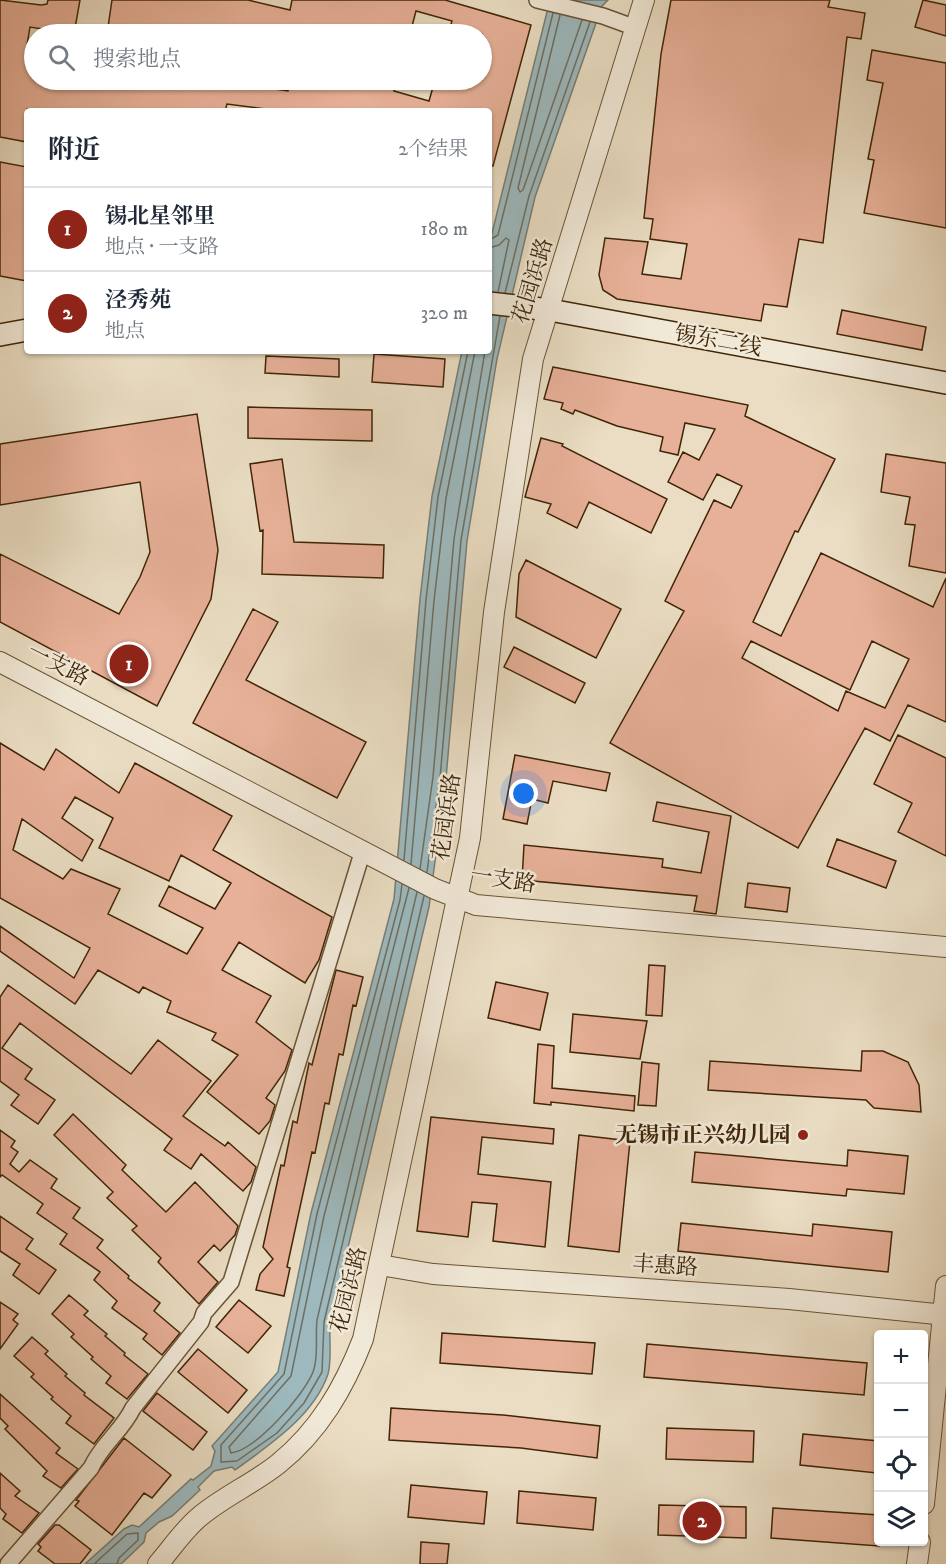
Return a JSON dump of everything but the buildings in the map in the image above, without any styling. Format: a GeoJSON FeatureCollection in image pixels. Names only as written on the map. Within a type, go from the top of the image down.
{"type":"FeatureCollection","features":[{"type":"Feature","properties":{"kind":"main road","name":"锡东二线"},"geometry":{"type":"LineString","coordinates":[[492,304],[550,310],[946,383]]}},
{"type":"Feature","properties":{"kind":"main road"},"geometry":{"type":"LineString","coordinates":[[0,335],[24,331]]}},
{"type":"Feature","properties":{"kind":"street","name":"花园浜路"},"geometry":{"type":"LineString","coordinates":[[158,1564],[197,1519],[278,1464],[307,1437],[331,1407],[351,1372],[363,1339],[470,838],[494,612],[533,359],[644,0]]}},
{"type":"Feature","properties":{"kind":"street"},"geometry":{"type":"LineString","coordinates":[[542,1],[603,16],[636,28]]}},
{"type":"Feature","properties":{"kind":"street","name":"一支路"},"geometry":{"type":"LineString","coordinates":[[0,662],[435,889],[476,904],[946,947]]}},
{"type":"Feature","properties":{"kind":"street"},"geometry":{"type":"LineString","coordinates":[[8,1564],[91,1468],[98,1453],[126,1423],[132,1408],[201,1322],[204,1313],[231,1282],[371,854]]}},
{"type":"Feature","properties":{"kind":"street","name":"丰惠路"},"geometry":{"type":"LineString","coordinates":[[380,1266],[433,1274],[789,1299],[945,1315]]}},
{"type":"Feature","properties":{"kind":"street"},"geometry":{"type":"LineString","coordinates":[[925,1492],[945,1315],[946,1286]]}},
{"type":"Feature","properties":{"kind":"street"},"geometry":{"type":"LineString","coordinates":[[917,1564],[919,1546]]}},
{"type":"Feature","properties":{"kind":"water"},"geometry":{"type":"Polygon","coordinates":[[[550,0],[608,0],[602,6],[535,197],[497,359],[467,541],[446,778],[429,907],[330,1323],[328,1374],[312,1403],[289,1429],[235,1470],[232,1467],[214,1471],[198,1487],[200,1490],[172,1516],[159,1522],[146,1533],[144,1542],[121,1564],[85,1564],[124,1529],[132,1525],[139,1527],[191,1479],[193,1480],[211,1466],[215,1451],[212,1446],[278,1372],[311,1213],[394,899],[420,599],[432,496],[461,354],[492,354],[492,233],[550,0]]]}},
{"type":"Feature","properties":{"kind":"place","name":"锡北星邻里"},"geometry":{"type":"Point","coordinates":[129,664]}},
{"type":"Feature","properties":{"kind":"place","name":"无锡市正兴幼儿园"},"geometry":{"type":"Point","coordinates":[803,1135]}},
{"type":"Feature","properties":{"kind":"place","name":"泾秀苑"},"geometry":{"type":"Point","coordinates":[702,1521]}}]}
